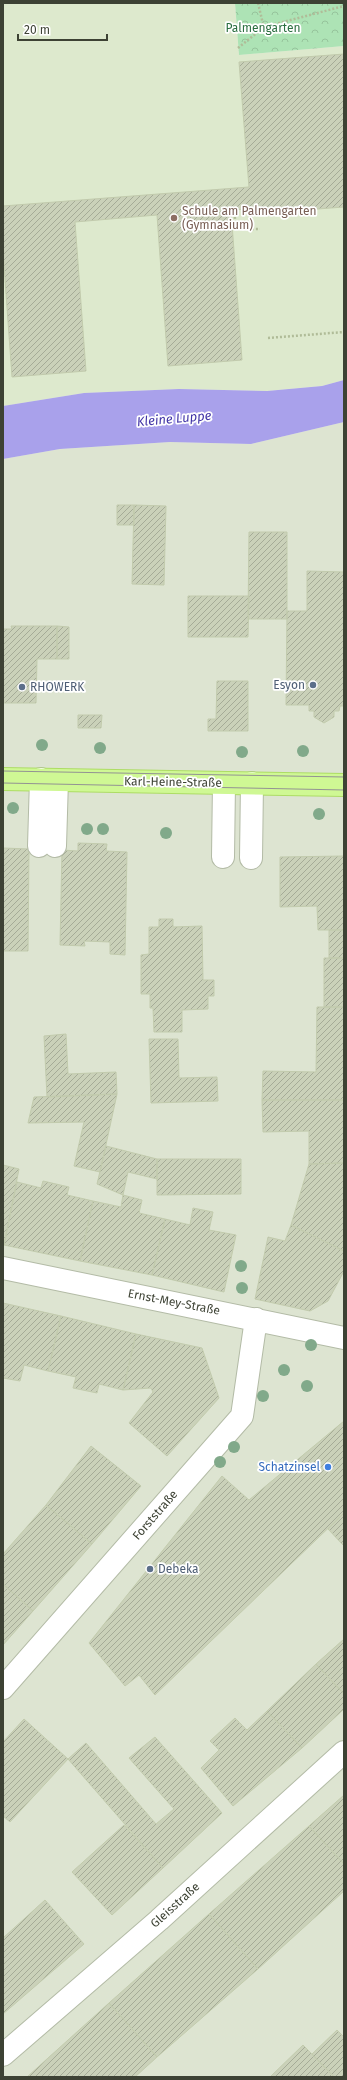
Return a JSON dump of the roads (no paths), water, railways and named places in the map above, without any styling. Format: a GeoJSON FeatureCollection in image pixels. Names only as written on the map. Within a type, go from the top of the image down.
{"type":"FeatureCollection","features":[{"type":"Feature","properties":{"kind":"main road","name":"Karl-Heine-Straße"},"geometry":{"type":"LineString","coordinates":[[3,779],[344,785]]}},
{"type":"Feature","properties":{"kind":"street"},"geometry":{"type":"LineString","coordinates":[[47,846],[49,780]]}},
{"type":"Feature","properties":{"kind":"street"},"geometry":{"type":"LineString","coordinates":[[224,783],[224,857]]}},
{"type":"Feature","properties":{"kind":"street"},"geometry":{"type":"LineString","coordinates":[[251,858],[252,783]]}},
{"type":"Feature","properties":{"kind":"street","name":"Ernst-Mey-Straße"},"geometry":{"type":"LineString","coordinates":[[3,1268],[344,1338]]}},
{"type":"Feature","properties":{"kind":"street","name":"Forststraße"},"geometry":{"type":"LineString","coordinates":[[3,1688],[242,1416],[256,1319]]}},
{"type":"Feature","properties":{"kind":"street","name":"Gleisstraße"},"geometry":{"type":"LineString","coordinates":[[3,2055],[159,1920],[344,1752]]}},
{"type":"Feature","properties":{"kind":"water","name":"Kleine Luppe"},"geometry":{"type":"Polygon","coordinates":[[[344,380],[344,422],[251,444],[170,442],[60,449],[3,459],[3,406],[84,393],[179,389],[267,391],[322,386],[344,380]]]}},
{"type":"Feature","properties":{"kind":"tram line"},"geometry":{"type":"LineString","coordinates":[[3,771],[344,777]]}},
{"type":"Feature","properties":{"kind":"tram line"},"geometry":{"type":"LineString","coordinates":[[3,783],[344,790]]}},
{"type":"Feature","properties":{"kind":"place","name":"Schule am Palmengarten (Gymnasium)"},"geometry":{"type":"Point","coordinates":[174,218]}},
{"type":"Feature","properties":{"kind":"place","name":"Esyon"},"geometry":{"type":"Point","coordinates":[313,685]}},
{"type":"Feature","properties":{"kind":"place","name":"RHOWERK"},"geometry":{"type":"Point","coordinates":[22,687]}},
{"type":"Feature","properties":{"kind":"place","name":"Schatzinsel"},"geometry":{"type":"Point","coordinates":[328,1467]}},
{"type":"Feature","properties":{"kind":"place","name":"Debeka"},"geometry":{"type":"Point","coordinates":[150,1569]}},
{"type":"Feature","properties":{"kind":"park label","name":"Palmengarten"},"geometry":{"type":"Point","coordinates":[263,28]}}]}
